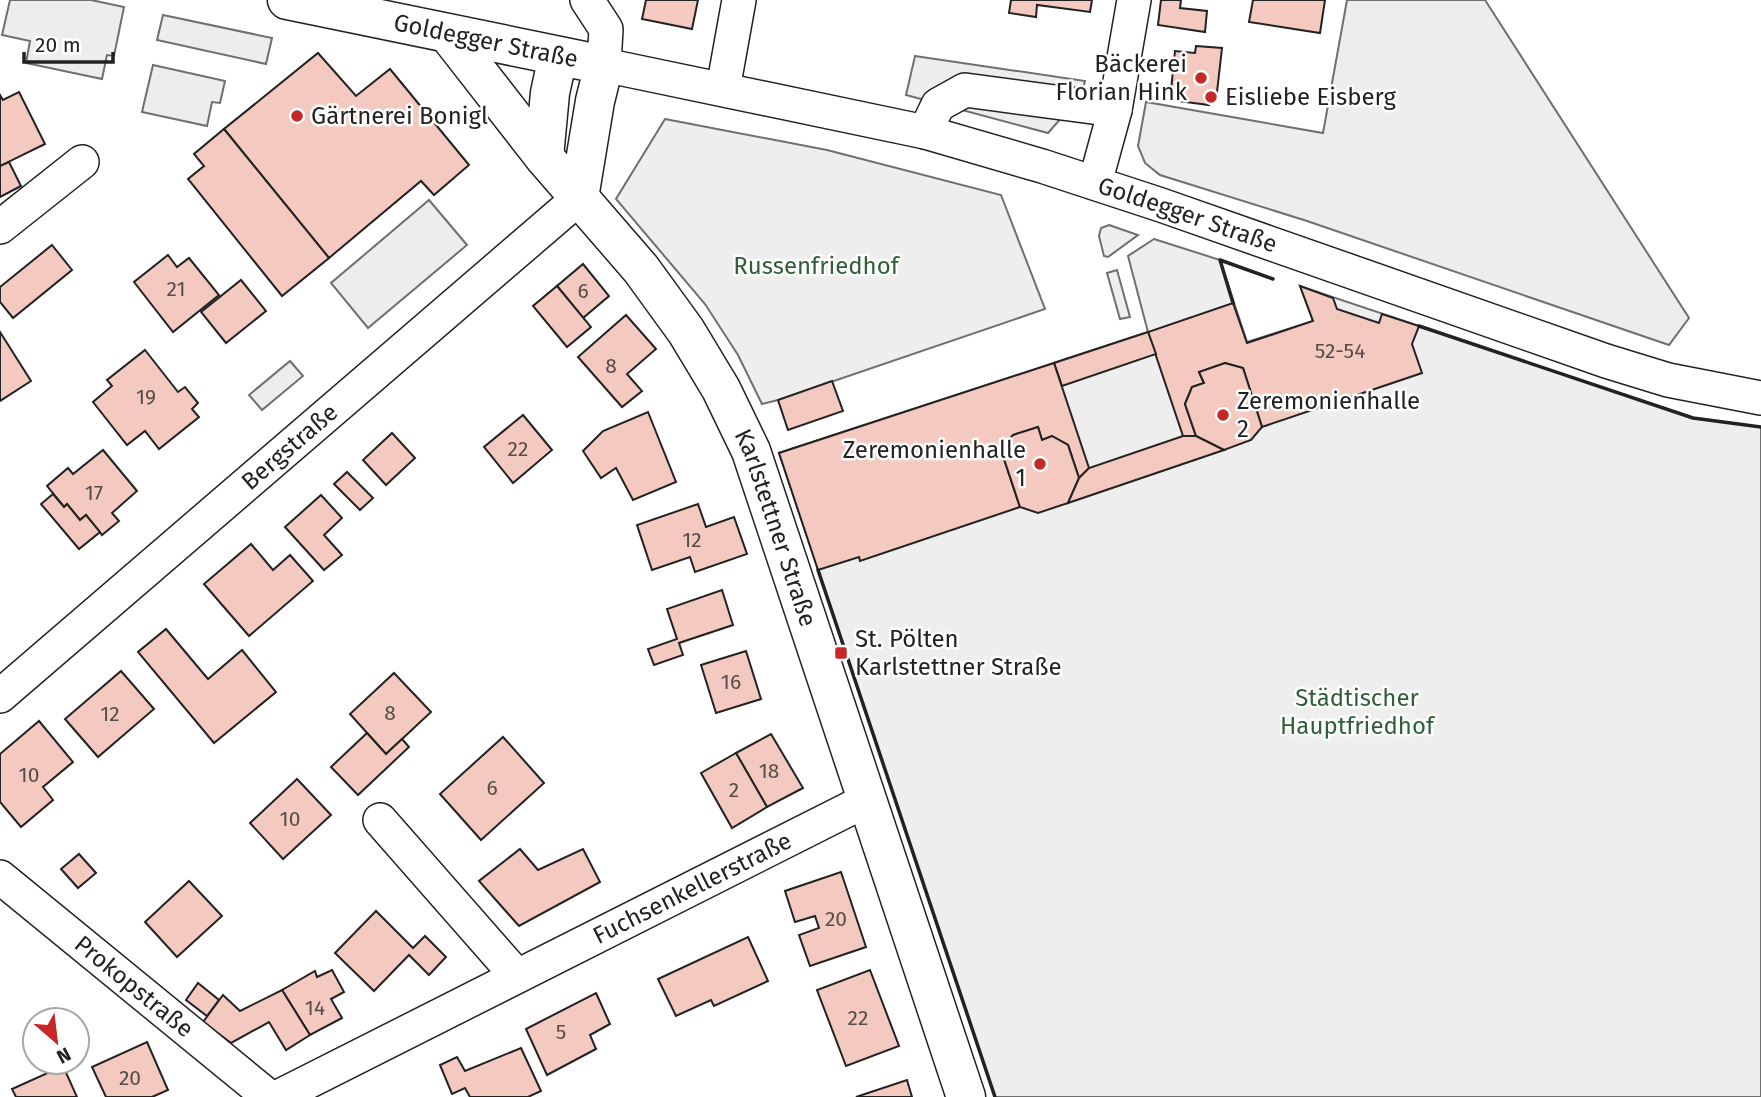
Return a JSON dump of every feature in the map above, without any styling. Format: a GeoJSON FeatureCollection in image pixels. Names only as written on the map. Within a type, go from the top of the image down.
{"type":"FeatureCollection","features":[{"type":"Feature","properties":{"kind":"main road","name":"Goldegger Straße"},"geometry":{"type":"LineString","coordinates":[[287,0],[604,65]]}},
{"type":"Feature","properties":{"kind":"main road","name":"Karlstettner Straße"},"geometry":{"type":"LineString","coordinates":[[448,34],[544,157],[641,269],[686,331],[721,389],[745,439],[804,606],[966,1097]]}},
{"type":"Feature","properties":{"kind":"main road"},"geometry":{"type":"LineString","coordinates":[[544,157],[550,93],[558,56]]}},
{"type":"Feature","properties":{"kind":"main road"},"geometry":{"type":"LineString","coordinates":[[579,198],[604,65]]}},
{"type":"Feature","properties":{"kind":"street","name":"Goldegger Straße"},"geometry":{"type":"LineString","coordinates":[[587,0],[606,29],[604,65],[925,132],[1095,183],[1606,361],[1668,380],[1761,398]]}},
{"type":"Feature","properties":{"kind":"street"},"geometry":{"type":"LineString","coordinates":[[723,89],[739,0]]}},
{"type":"Feature","properties":{"kind":"street"},"geometry":{"type":"LineString","coordinates":[[1095,183],[1115,110],[1134,0]]}},
{"type":"Feature","properties":{"kind":"street"},"geometry":{"type":"LineString","coordinates":[[925,132],[938,105],[965,90],[1115,110]]}},
{"type":"Feature","properties":{"kind":"street"},"geometry":{"type":"LineString","coordinates":[[0,227],[82,162]]}},
{"type":"Feature","properties":{"kind":"street","name":"Bergstraße"},"geometry":{"type":"LineString","coordinates":[[0,696],[579,198]]}},
{"type":"Feature","properties":{"kind":"street","name":"Fuchsenkellerstraße"},"geometry":{"type":"LineString","coordinates":[[278,1097],[867,800]]}},
{"type":"Feature","properties":{"kind":"street"},"geometry":{"type":"LineString","coordinates":[[380,820],[517,976]]}},
{"type":"Feature","properties":{"kind":"street","name":"Prokopstraße"},"geometry":{"type":"LineString","coordinates":[[0,877],[269,1097]]}},
{"type":"Feature","properties":{"kind":"green space","name":"Russenfriedhof"},"geometry":{"type":"Polygon","coordinates":[[[665,119],[827,150],[1001,195],[1045,309],[762,404],[738,355],[705,304],[616,199],[665,119]]]}},
{"type":"Feature","properties":{"kind":"green space"},"geometry":{"type":"Polygon","coordinates":[[[1109,225],[1138,235],[1108,257],[1104,256],[1099,236],[1101,228],[1109,225]]]}},
{"type":"Feature","properties":{"kind":"green space","name":"Städtischer Hauptfriedhof"},"geometry":{"type":"Polygon","coordinates":[[[1154,239],[1220,260],[1247,342],[1313,321],[1300,286],[1693,418],[1761,427],[1761,1097],[995,1097],[779,453],[1148,332],[1128,256],[1154,239]]]}},
{"type":"Feature","properties":{"kind":"green space"},"geometry":{"type":"Polygon","coordinates":[[[1117,270],[1130,317],[1120,319],[1107,273],[1117,270]]]}},
{"type":"Feature","properties":{"kind":"shaded area"},"geometry":{"type":"Polygon","coordinates":[[[10,0],[91,0],[124,7],[114,56],[107,55],[102,79],[26,63],[30,41],[2,35],[10,0]]]}},
{"type":"Feature","properties":{"kind":"shaded area"},"geometry":{"type":"Polygon","coordinates":[[[1347,0],[1485,0],[1689,318],[1669,345],[1307,221],[1160,175],[1145,163],[1138,146],[1146,102],[1323,133],[1347,0]]]}},
{"type":"Feature","properties":{"kind":"shaded area"},"geometry":{"type":"Polygon","coordinates":[[[163,15],[272,38],[266,64],[157,40],[163,15]]]}},
{"type":"Feature","properties":{"kind":"shaded area"},"geometry":{"type":"Polygon","coordinates":[[[915,56],[1085,81],[1075,118],[1062,117],[1048,133],[906,95],[915,56]]]}},
{"type":"Feature","properties":{"kind":"shaded area"},"geometry":{"type":"Polygon","coordinates":[[[153,65],[225,81],[220,103],[212,102],[207,126],[142,112],[153,65]]]}},
{"type":"Feature","properties":{"kind":"shaded area"},"geometry":{"type":"Polygon","coordinates":[[[429,200],[467,245],[368,328],[331,283],[429,200]]]}},
{"type":"Feature","properties":{"kind":"shaded area"},"geometry":{"type":"Polygon","coordinates":[[[290,361],[303,376],[262,410],[249,395],[290,361]]]}},
{"type":"Feature","properties":{"kind":"building"},"geometry":{"type":"Polygon","coordinates":[[[646,0],[698,0],[692,29],[642,19],[646,0]]]}},
{"type":"Feature","properties":{"kind":"building"},"geometry":{"type":"Polygon","coordinates":[[[1011,0],[1092,0],[1090,12],[1037,5],[1036,17],[1009,13],[1011,0]]]}},
{"type":"Feature","properties":{"kind":"building"},"geometry":{"type":"Polygon","coordinates":[[[1161,0],[1181,0],[1180,8],[1207,11],[1205,32],[1158,25],[1161,0]]]}},
{"type":"Feature","properties":{"kind":"building"},"geometry":{"type":"Polygon","coordinates":[[[1253,0],[1325,0],[1320,33],[1249,22],[1253,0]]]}},
{"type":"Feature","properties":{"kind":"building"},"geometry":{"type":"Polygon","coordinates":[[[1196,46],[1222,48],[1217,92],[1210,91],[1209,105],[1170,100],[1175,51],[1195,53],[1196,46]]]}},
{"type":"Feature","properties":{"kind":"building"},"geometry":{"type":"Polygon","coordinates":[[[318,53],[356,96],[390,69],[469,165],[434,195],[421,181],[329,258],[224,129],[318,53]]]}},
{"type":"Feature","properties":{"kind":"building"},"geometry":{"type":"Polygon","coordinates":[[[19,92],[45,144],[0,166],[0,95],[3,100],[19,92]]]}},
{"type":"Feature","properties":{"kind":"building"},"geometry":{"type":"Polygon","coordinates":[[[224,129],[329,258],[282,296],[188,179],[204,166],[194,154],[224,129]]]}},
{"type":"Feature","properties":{"kind":"building"},"geometry":{"type":"Polygon","coordinates":[[[9,162],[21,186],[0,197],[0,166],[9,162]]]}},
{"type":"Feature","properties":{"kind":"building"},"geometry":{"type":"Polygon","coordinates":[[[52,245],[72,270],[13,318],[0,302],[0,287],[52,245]]]}},
{"type":"Feature","properties":{"kind":"building"},"geometry":{"type":"Polygon","coordinates":[[[168,255],[177,267],[189,258],[219,295],[173,332],[134,282],[168,255]]]}},
{"type":"Feature","properties":{"kind":"building"},"geometry":{"type":"Polygon","coordinates":[[[583,264],[609,296],[583,318],[557,286],[583,264]]]}},
{"type":"Feature","properties":{"kind":"building"},"geometry":{"type":"Polygon","coordinates":[[[241,280],[266,311],[226,343],[201,312],[241,280]]]}},
{"type":"Feature","properties":{"kind":"building"},"geometry":{"type":"Polygon","coordinates":[[[557,286],[591,327],[567,347],[533,306],[557,286]]]}},
{"type":"Feature","properties":{"kind":"building"},"geometry":{"type":"Polygon","coordinates":[[[1300,286],[1333,298],[1337,309],[1379,323],[1382,314],[1419,326],[1412,344],[1422,373],[1262,427],[1243,368],[1225,363],[1199,372],[1204,383],[1192,387],[1185,404],[1196,436],[1183,436],[1148,332],[1233,303],[1247,343],[1313,321],[1300,286]]]}},
{"type":"Feature","properties":{"kind":"building"},"geometry":{"type":"Polygon","coordinates":[[[626,315],[656,349],[627,374],[642,391],[622,407],[578,357],[626,315]]]}},
{"type":"Feature","properties":{"kind":"building"},"geometry":{"type":"Polygon","coordinates":[[[0,332],[31,381],[0,401],[0,332]]]}},
{"type":"Feature","properties":{"kind":"building"},"geometry":{"type":"Polygon","coordinates":[[[1148,332],[1156,354],[1062,386],[1054,363],[1148,332]]]}},
{"type":"Feature","properties":{"kind":"building"},"geometry":{"type":"Polygon","coordinates":[[[145,350],[178,392],[185,387],[198,403],[192,409],[199,417],[159,449],[145,431],[127,445],[93,402],[112,386],[107,380],[145,350]]]}},
{"type":"Feature","properties":{"kind":"building"},"geometry":{"type":"Polygon","coordinates":[[[1054,363],[1089,468],[1079,478],[1068,445],[1052,436],[1042,440],[1038,427],[1013,435],[1001,450],[1020,507],[860,561],[859,557],[818,570],[779,453],[1054,363]]]}},
{"type":"Feature","properties":{"kind":"building","name":"Zeremonienhalle 2"},"geometry":{"type":"Polygon","coordinates":[[[1225,363],[1243,368],[1262,427],[1251,440],[1224,450],[1196,436],[1185,404],[1192,387],[1204,383],[1199,372],[1225,363]]]}},
{"type":"Feature","properties":{"kind":"building"},"geometry":{"type":"Polygon","coordinates":[[[832,381],[843,411],[788,430],[778,400],[832,381]]]}},
{"type":"Feature","properties":{"kind":"building"},"geometry":{"type":"Polygon","coordinates":[[[648,412],[676,482],[633,500],[616,468],[601,478],[583,451],[603,431],[648,412]]]}},
{"type":"Feature","properties":{"kind":"building"},"geometry":{"type":"Polygon","coordinates":[[[523,415],[552,450],[513,483],[484,447],[523,415]]]}},
{"type":"Feature","properties":{"kind":"building","name":"Zeremonienhalle 1"},"geometry":{"type":"Polygon","coordinates":[[[1038,427],[1042,440],[1052,436],[1068,445],[1079,478],[1068,503],[1038,513],[1020,507],[1001,450],[1013,435],[1038,427]]]}},
{"type":"Feature","properties":{"kind":"building"},"geometry":{"type":"Polygon","coordinates":[[[392,433],[415,458],[386,485],[363,460],[392,433]]]}},
{"type":"Feature","properties":{"kind":"building"},"geometry":{"type":"Polygon","coordinates":[[[1183,436],[1196,436],[1224,450],[1068,503],[1079,478],[1089,468],[1183,436]]]}},
{"type":"Feature","properties":{"kind":"building"},"geometry":{"type":"Polygon","coordinates":[[[103,450],[137,491],[112,513],[119,521],[102,535],[86,515],[80,520],[67,504],[64,507],[47,486],[68,468],[73,474],[103,450]]]}},
{"type":"Feature","properties":{"kind":"building"},"geometry":{"type":"Polygon","coordinates":[[[347,472],[373,498],[360,510],[334,484],[347,472]]]}},
{"type":"Feature","properties":{"kind":"building"},"geometry":{"type":"Polygon","coordinates":[[[53,494],[64,507],[67,504],[80,520],[86,515],[100,532],[79,549],[41,504],[53,494]]]}},
{"type":"Feature","properties":{"kind":"building"},"geometry":{"type":"Polygon","coordinates":[[[321,495],[342,518],[324,535],[342,555],[324,570],[285,527],[321,495]]]}},
{"type":"Feature","properties":{"kind":"building"},"geometry":{"type":"Polygon","coordinates":[[[698,504],[706,527],[734,517],[747,554],[695,572],[690,557],[652,570],[637,525],[698,504]]]}},
{"type":"Feature","properties":{"kind":"building"},"geometry":{"type":"Polygon","coordinates":[[[251,544],[273,570],[290,555],[313,581],[249,636],[204,584],[251,544]]]}},
{"type":"Feature","properties":{"kind":"building"},"geometry":{"type":"Polygon","coordinates":[[[722,590],[733,625],[679,643],[683,655],[654,665],[648,649],[677,639],[667,609],[722,590]]]}},
{"type":"Feature","properties":{"kind":"building"},"geometry":{"type":"Polygon","coordinates":[[[166,629],[208,679],[242,650],[276,692],[214,743],[138,652],[166,629]]]}},
{"type":"Feature","properties":{"kind":"building"},"geometry":{"type":"Polygon","coordinates":[[[746,651],[761,699],[716,713],[701,665],[746,651]]]}},
{"type":"Feature","properties":{"kind":"building"},"geometry":{"type":"Polygon","coordinates":[[[121,671],[154,709],[98,757],[65,719],[121,671]]]}},
{"type":"Feature","properties":{"kind":"building"},"geometry":{"type":"Polygon","coordinates":[[[394,673],[431,712],[386,754],[350,714],[394,673]]]}},
{"type":"Feature","properties":{"kind":"building"},"geometry":{"type":"Polygon","coordinates":[[[39,721],[73,762],[43,787],[53,800],[21,827],[0,802],[0,754],[39,721]]]}},
{"type":"Feature","properties":{"kind":"building"},"geometry":{"type":"Polygon","coordinates":[[[367,733],[386,754],[402,739],[409,747],[358,795],[331,767],[367,733]]]}},
{"type":"Feature","properties":{"kind":"building"},"geometry":{"type":"Polygon","coordinates":[[[771,734],[803,788],[767,807],[736,753],[771,734]]]}},
{"type":"Feature","properties":{"kind":"building"},"geometry":{"type":"Polygon","coordinates":[[[503,737],[544,783],[481,840],[440,794],[503,737]]]}},
{"type":"Feature","properties":{"kind":"building"},"geometry":{"type":"Polygon","coordinates":[[[736,753],[767,807],[732,828],[701,773],[736,753]]]}},
{"type":"Feature","properties":{"kind":"building"},"geometry":{"type":"Polygon","coordinates":[[[297,779],[331,815],[283,859],[250,823],[297,779]]]}},
{"type":"Feature","properties":{"kind":"building"},"geometry":{"type":"Polygon","coordinates":[[[520,849],[538,870],[583,849],[600,882],[519,926],[479,881],[520,849]]]}},
{"type":"Feature","properties":{"kind":"building"},"geometry":{"type":"Polygon","coordinates":[[[79,854],[96,873],[78,888],[61,869],[79,854]]]}},
{"type":"Feature","properties":{"kind":"building"},"geometry":{"type":"Polygon","coordinates":[[[841,872],[866,947],[810,966],[799,935],[819,928],[815,916],[795,922],[785,891],[841,872]]]}},
{"type":"Feature","properties":{"kind":"building"},"geometry":{"type":"Polygon","coordinates":[[[189,881],[222,916],[177,957],[145,922],[189,881]]]}},
{"type":"Feature","properties":{"kind":"building"},"geometry":{"type":"Polygon","coordinates":[[[376,911],[413,948],[425,936],[446,957],[429,975],[409,955],[374,991],[335,953],[376,911]]]}},
{"type":"Feature","properties":{"kind":"building"},"geometry":{"type":"Polygon","coordinates":[[[748,937],[768,981],[714,1006],[711,1000],[676,1016],[658,979],[748,937]]]}},
{"type":"Feature","properties":{"kind":"building"},"geometry":{"type":"Polygon","coordinates":[[[332,970],[344,992],[331,999],[342,1018],[310,1035],[282,990],[315,971],[317,977],[332,970]]]}},
{"type":"Feature","properties":{"kind":"building"},"geometry":{"type":"Polygon","coordinates":[[[870,970],[899,1046],[846,1066],[817,990],[870,970]]]}},
{"type":"Feature","properties":{"kind":"building"},"geometry":{"type":"Polygon","coordinates":[[[198,983],[219,1000],[207,1016],[186,1000],[198,983]]]}},
{"type":"Feature","properties":{"kind":"building"},"geometry":{"type":"Polygon","coordinates":[[[282,990],[310,1035],[286,1050],[269,1022],[231,1043],[203,1022],[223,995],[240,1011],[282,990]]]}},
{"type":"Feature","properties":{"kind":"building"},"geometry":{"type":"Polygon","coordinates":[[[596,993],[610,1024],[590,1035],[596,1049],[547,1075],[526,1029],[596,993]]]}},
{"type":"Feature","properties":{"kind":"building"},"geometry":{"type":"Polygon","coordinates":[[[147,1042],[168,1090],[152,1097],[106,1097],[92,1067],[147,1042]]]}},
{"type":"Feature","properties":{"kind":"building"},"geometry":{"type":"Polygon","coordinates":[[[521,1048],[541,1091],[528,1097],[470,1097],[465,1088],[452,1094],[440,1065],[457,1057],[465,1071],[521,1048]]]}},
{"type":"Feature","properties":{"kind":"building"},"geometry":{"type":"Polygon","coordinates":[[[41,1076],[68,1076],[77,1097],[16,1097],[12,1089],[41,1076]]]}},
{"type":"Feature","properties":{"kind":"building"},"geometry":{"type":"Polygon","coordinates":[[[907,1080],[912,1097],[856,1097],[907,1080]]]}},
{"type":"Feature","properties":{"kind":"wall"},"geometry":{"type":"LineString","coordinates":[[1233,303],[1220,260],[1273,279]]}},
{"type":"Feature","properties":{"kind":"wall"},"geometry":{"type":"LineString","coordinates":[[1419,326],[1693,418],[1761,427]]}},
{"type":"Feature","properties":{"kind":"wall"},"geometry":{"type":"LineString","coordinates":[[818,570],[995,1097]]}},
{"type":"Feature","properties":{"kind":"place","name":"Bäckerei Florian Hink"},"geometry":{"type":"Point","coordinates":[1201,78]}},
{"type":"Feature","properties":{"kind":"place","name":"Eisliebe Eisberg"},"geometry":{"type":"Point","coordinates":[1211,97]}},
{"type":"Feature","properties":{"kind":"place","name":"Gärtnerei Bonigl"},"geometry":{"type":"Point","coordinates":[297,116]}},
{"type":"Feature","properties":{"kind":"place","name":"Zeremonienhalle 2"},"geometry":{"type":"Point","coordinates":[1223,415]}},
{"type":"Feature","properties":{"kind":"place","name":"Zeremonienhalle 1"},"geometry":{"type":"Point","coordinates":[1040,464]}},
{"type":"Feature","properties":{"kind":"place","name":"St. Pölten Karlstettner Straße"},"geometry":{"type":"Point","coordinates":[841,653]}}]}
